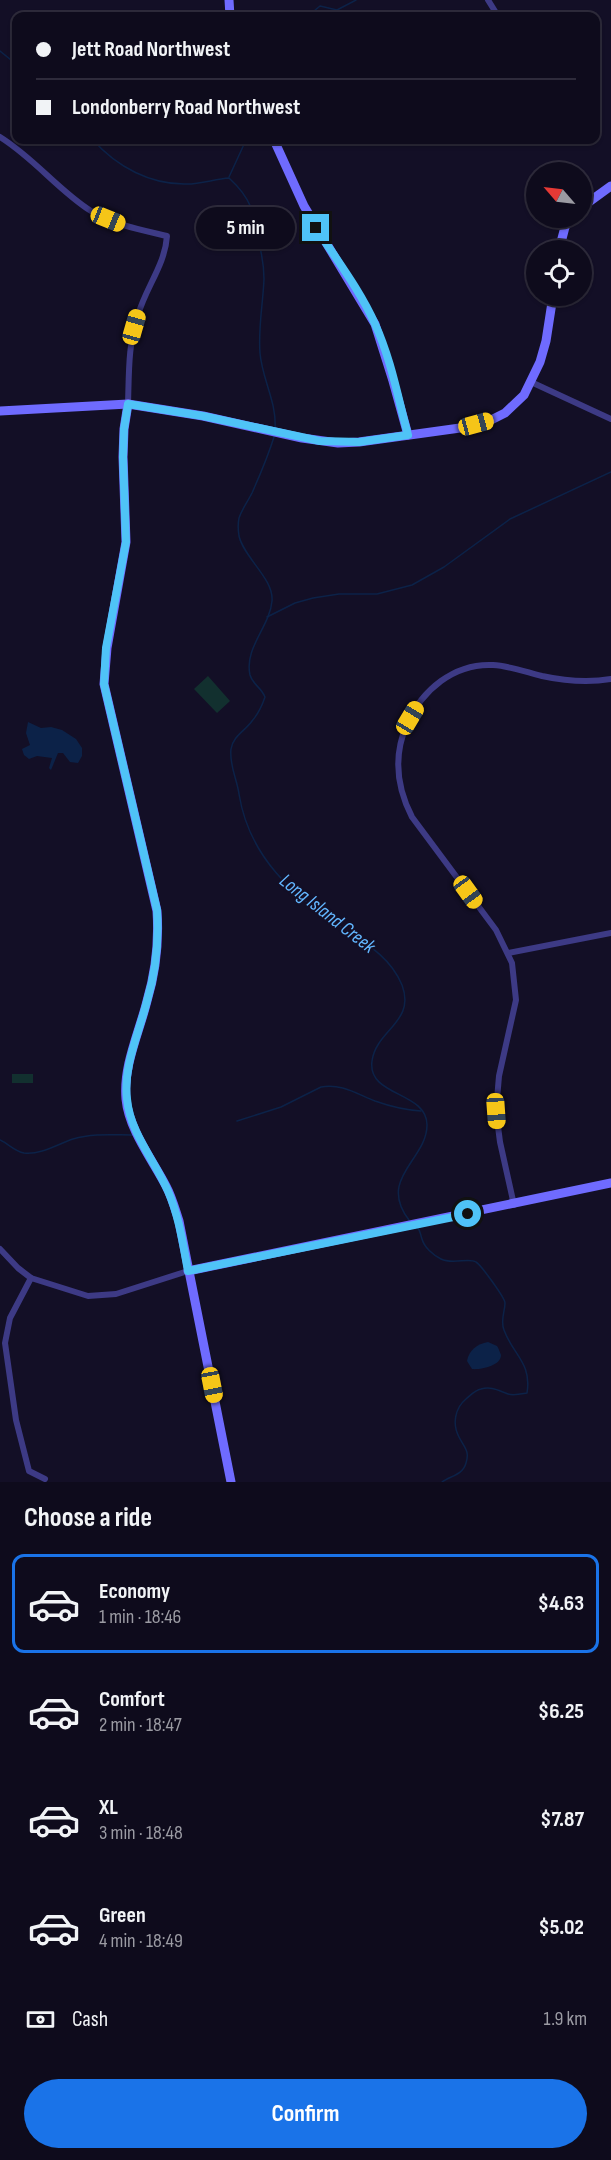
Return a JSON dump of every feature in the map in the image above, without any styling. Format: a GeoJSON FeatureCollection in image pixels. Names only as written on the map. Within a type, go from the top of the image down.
{"type":"FeatureCollection","features":[{"type":"Feature","properties":{"kind":"street"},"geometry":{"type":"LineString","coordinates":[[0,137],[39,166],[93,212],[124,225],[166,236],[163,260],[143,300],[134,327],[130,352],[123,457],[126,542],[106,648],[104,684],[157,910],[158,930],[152,982],[129,1062],[126,1097],[129,1113],[140,1138],[174,1205],[231,1482]]}},
{"type":"Feature","properties":{"kind":"street"},"geometry":{"type":"LineString","coordinates":[[276,144],[304,206],[375,324],[408,435]]}},
{"type":"Feature","properties":{"kind":"street"},"geometry":{"type":"LineString","coordinates":[[592,200],[611,186]]}},
{"type":"Feature","properties":{"kind":"street"},"geometry":{"type":"LineString","coordinates":[[0,411],[128,404],[203,416],[268,431],[338,443],[460,428],[491,420],[515,405],[531,382],[540,362],[551,306]]}},
{"type":"Feature","properties":{"kind":"street"},"geometry":{"type":"LineString","coordinates":[[531,382],[611,419]]}},
{"type":"Feature","properties":{"kind":"street"},"geometry":{"type":"LineString","coordinates":[[514,1204],[500,1142],[496,1111],[499,1076],[516,1000],[515,976],[508,953],[496,930],[406,806],[397,770],[399,751],[410,718],[426,694],[445,678],[467,668],[494,665],[559,679],[590,681],[611,679]]}},
{"type":"Feature","properties":{"kind":"street"},"geometry":{"type":"LineString","coordinates":[[508,953],[611,933]]}},
{"type":"Feature","properties":{"kind":"street"},"geometry":{"type":"LineString","coordinates":[[0,1249],[31,1278],[77,1294],[99,1296],[116,1294],[188,1271],[611,1184]]}},
{"type":"Feature","properties":{"kind":"street"},"geometry":{"type":"LineString","coordinates":[[31,1278],[10,1318],[5,1343],[16,1420],[26,1463],[29,1471],[45,1479]]}},
{"type":"Feature","properties":{"kind":"green space"},"geometry":{"type":"Polygon","coordinates":[[[208,676],[230,701],[217,713],[194,689],[208,676]]]}},
{"type":"Feature","properties":{"kind":"green space"},"geometry":{"type":"Polygon","coordinates":[[[12,1074],[33,1074],[33,1083],[12,1083],[12,1074]]]}},
{"type":"Feature","properties":{"kind":"water"},"geometry":{"type":"Polygon","coordinates":[[[28,722],[41,728],[51,727],[62,730],[76,739],[82,748],[82,756],[78,763],[70,762],[63,753],[58,753],[51,770],[49,768],[52,758],[37,756],[29,759],[24,755],[22,749],[30,745],[26,733],[28,722]]]}},
{"type":"Feature","properties":{"kind":"water"},"geometry":{"type":"Polygon","coordinates":[[[488,1342],[497,1346],[501,1355],[500,1359],[490,1367],[472,1369],[467,1361],[470,1354],[480,1344],[488,1342]]]}},
{"type":"Feature","properties":{"kind":"waterway"},"geometry":{"type":"LineString","coordinates":[[313,12],[320,6],[337,10],[356,0]]}},
{"type":"Feature","properties":{"kind":"waterway","name":"Long Island Creek"},"geometry":{"type":"LineString","coordinates":[[0,51],[12,61]]}},
{"type":"Feature","properties":{"kind":"waterway","name":"Long Island Creek"},"geometry":{"type":"LineString","coordinates":[[97,144],[124,166],[148,178],[174,184],[229,178],[243,193],[251,207],[263,266],[260,353],[274,409],[275,429]]}},
{"type":"Feature","properties":{"kind":"waterway"},"geometry":{"type":"LineString","coordinates":[[229,177],[244,144]]}},
{"type":"Feature","properties":{"kind":"waterway","name":"Long Island Creek"},"geometry":{"type":"LineString","coordinates":[[274,437],[238,524],[242,544],[264,577],[271,593],[270,610],[254,646],[249,665],[251,678],[265,697],[256,716],[232,744],[231,761],[244,817],[263,856],[276,873],[307,903],[385,959],[402,985],[405,998],[404,1008],[400,1017],[380,1041],[372,1061],[373,1073],[378,1081],[418,1106],[424,1114],[427,1125],[420,1149],[406,1170],[398,1192],[401,1205],[409,1220]]}},
{"type":"Feature","properties":{"kind":"waterway"},"geometry":{"type":"LineString","coordinates":[[267,617],[295,603],[313,598],[339,594],[377,594],[412,585],[444,567],[510,519],[611,472]]}},
{"type":"Feature","properties":{"kind":"waterway"},"geometry":{"type":"LineString","coordinates":[[237,1121],[281,1107],[321,1087],[328,1086],[349,1090],[392,1106],[421,1111]]}},
{"type":"Feature","properties":{"kind":"waterway"},"geometry":{"type":"LineString","coordinates":[[0,1140],[17,1151],[30,1153],[43,1151],[80,1137],[133,1135]]}},
{"type":"Feature","properties":{"kind":"waterway","name":"Long Island Creek"},"geometry":{"type":"LineString","coordinates":[[417,1227],[425,1245],[441,1259],[446,1261],[469,1260],[476,1262],[483,1269],[505,1303],[504,1330],[524,1366],[528,1383],[527,1393],[510,1395],[485,1388],[475,1392],[462,1403],[455,1422],[457,1432],[467,1452],[466,1463],[459,1473],[442,1482]]}},
{"type":"Feature","properties":{"kind":"route"},"geometry":{"type":"LineString","coordinates":[[316,228],[375,324],[408,435],[338,443],[283,434],[162,408],[128,404],[123,457],[126,542],[106,648],[104,684],[157,910],[158,930],[152,982],[129,1062],[126,1081],[127,1105],[149,1158],[167,1188],[174,1205],[188,1271],[468,1214]]}}]}
